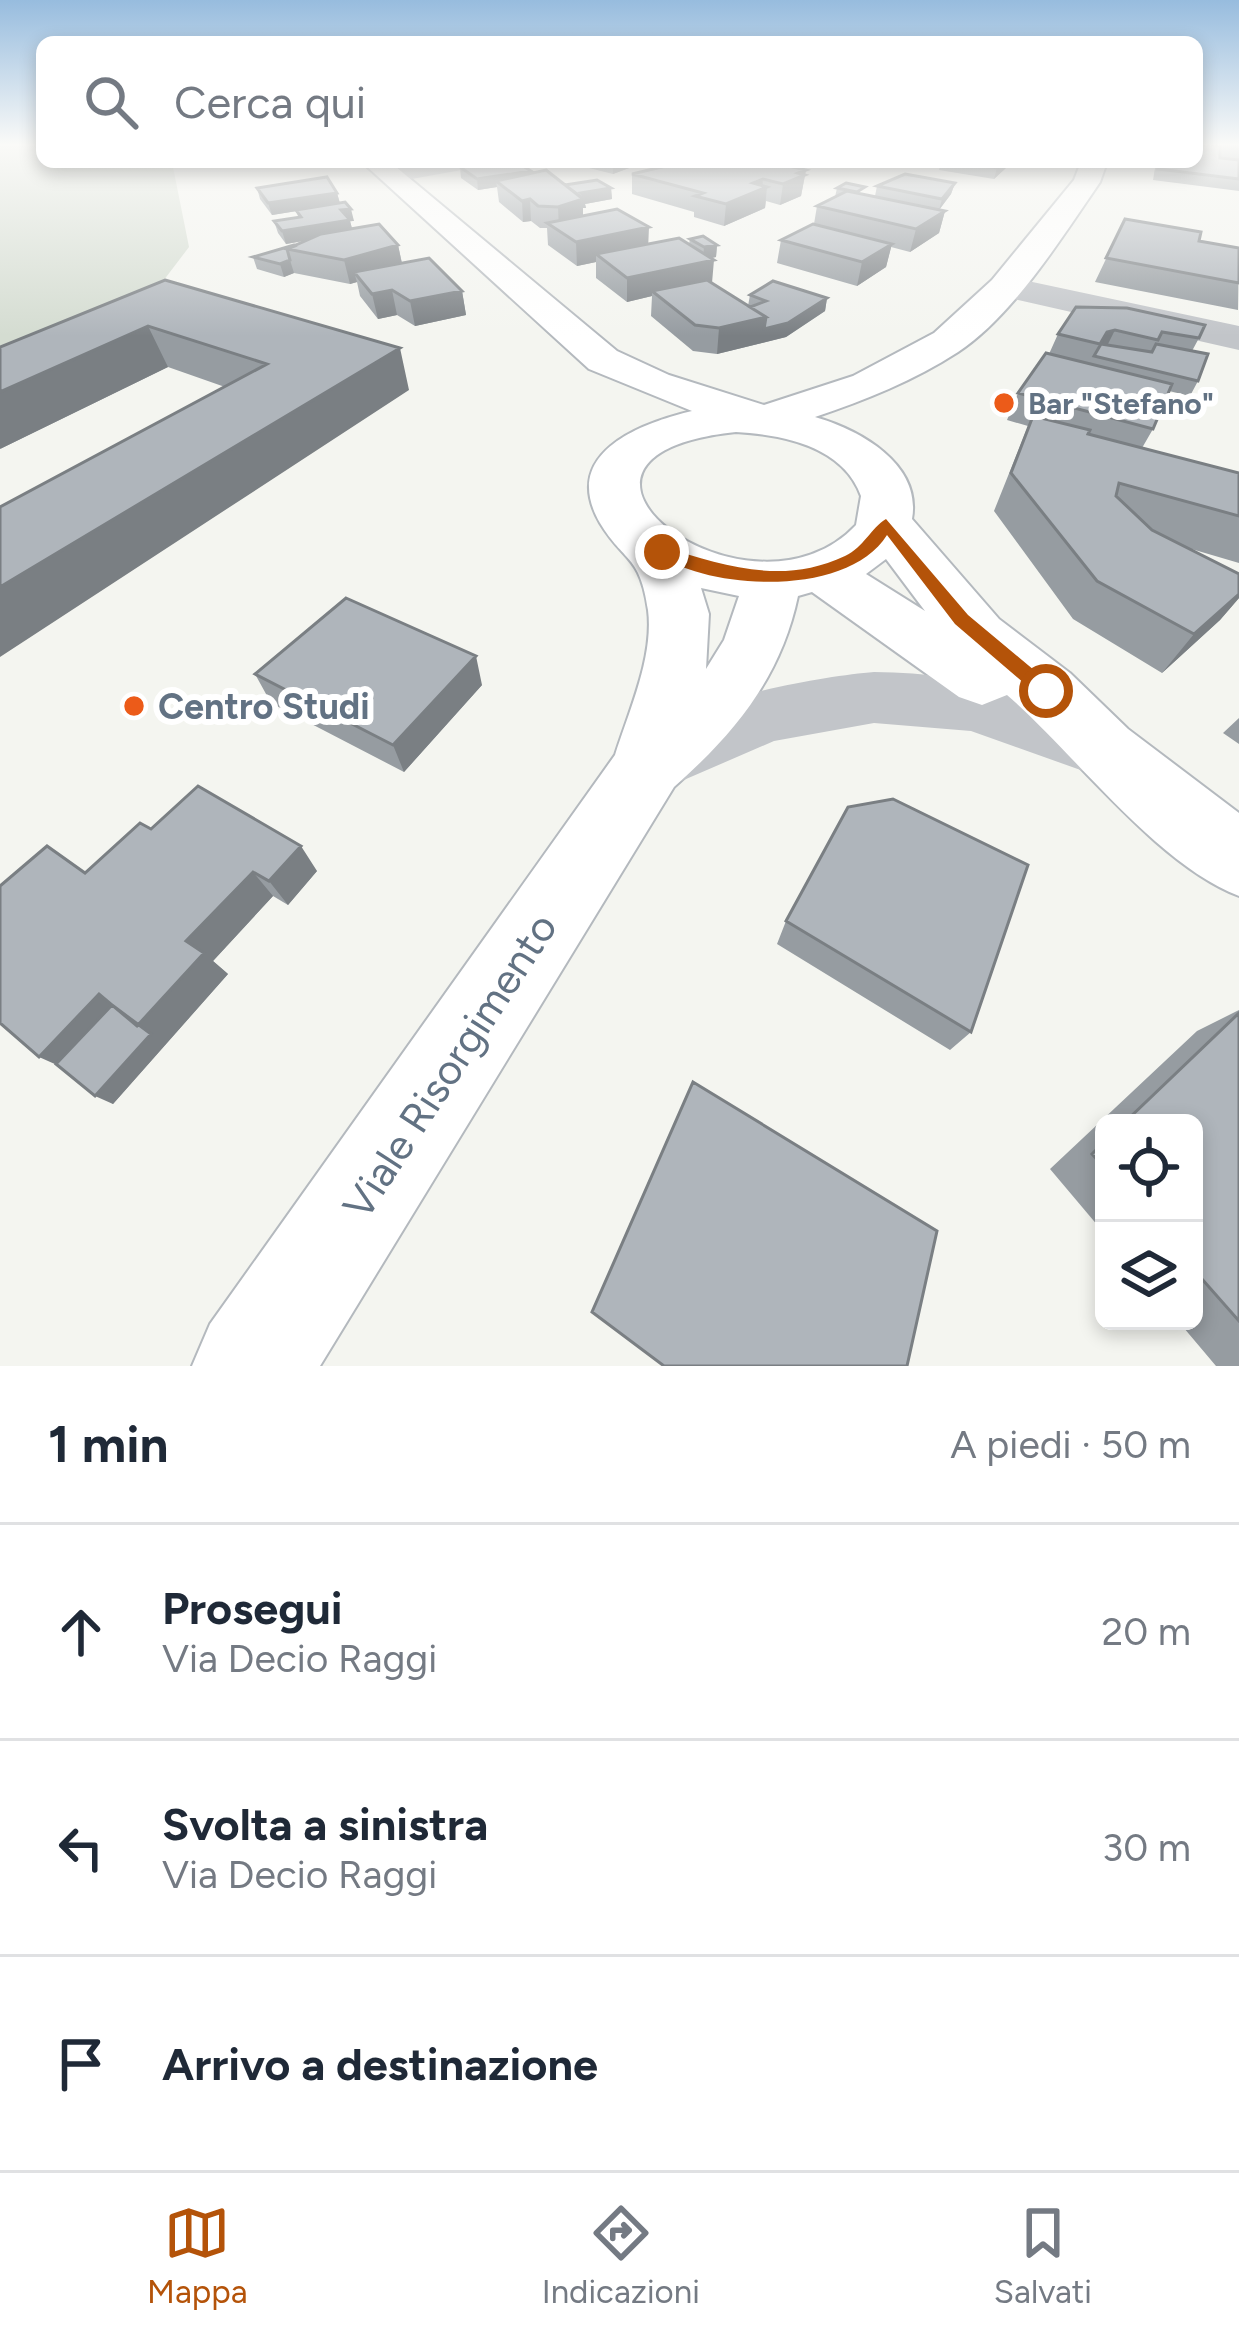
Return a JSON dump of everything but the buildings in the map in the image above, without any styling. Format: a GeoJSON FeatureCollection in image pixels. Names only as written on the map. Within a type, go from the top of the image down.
{"type":"FeatureCollection","features":[{"type":"Feature","properties":{"kind":"main road"},"geometry":{"type":"LineString","coordinates":[[429,209],[603,360],[654,384],[804,428],[894,461],[962,619],[1046,691],[1103,749],[1239,860]]}},
{"type":"Feature","properties":{"kind":"main road"},"geometry":{"type":"LineString","coordinates":[[626,458],[650,438],[683,425],[764,420],[899,371],[948,341],[1004,286],[1066,209]]}},
{"type":"Feature","properties":{"kind":"main road"},"geometry":{"type":"LineString","coordinates":[[603,360],[630,404],[639,430],[614,488],[626,521],[662,552],[713,571],[797,575],[863,551],[894,461],[948,341]]}},
{"type":"Feature","properties":{"kind":"main road","name":"Viale Risorgimento"},"geometry":{"type":"LineString","coordinates":[[648,766],[674,669],[679,614],[662,552]]}},
{"type":"Feature","properties":{"kind":"main road"},"geometry":{"type":"LineString","coordinates":[[797,575],[1103,749]]}},
{"type":"Feature","properties":{"kind":"main road","name":"Viale Risorgimento"},"geometry":{"type":"LineString","coordinates":[[252,1366],[648,766],[717,706],[743,673],[797,575]]}},
{"type":"Feature","properties":{"kind":"street"},"geometry":{"type":"LineString","coordinates":[[1004,286],[1239,338]]}},
{"type":"Feature","properties":{"kind":"street"},"geometry":{"type":"LineString","coordinates":[[648,766],[745,719],[866,698],[955,701],[1103,749]]}},
{"type":"Feature","properties":{"kind":"shaded area"},"geometry":{"type":"Polygon","coordinates":[[[0,209],[181,209],[189,247],[154,293],[0,360],[0,209]]]}},
{"type":"Feature","properties":{"kind":"place","name":"Bar \"Stefano\""},"geometry":{"type":"Point","coordinates":[1004,403]}},
{"type":"Feature","properties":{"kind":"place","name":"Centro Studi"},"geometry":{"type":"Point","coordinates":[134,706]}},
{"type":"Feature","properties":{"kind":"route"},"geometry":{"type":"LineString","coordinates":[[662,552],[733,575],[793,577],[852,559],[874,543],[886,524],[977,635],[1046,691]]}}]}
